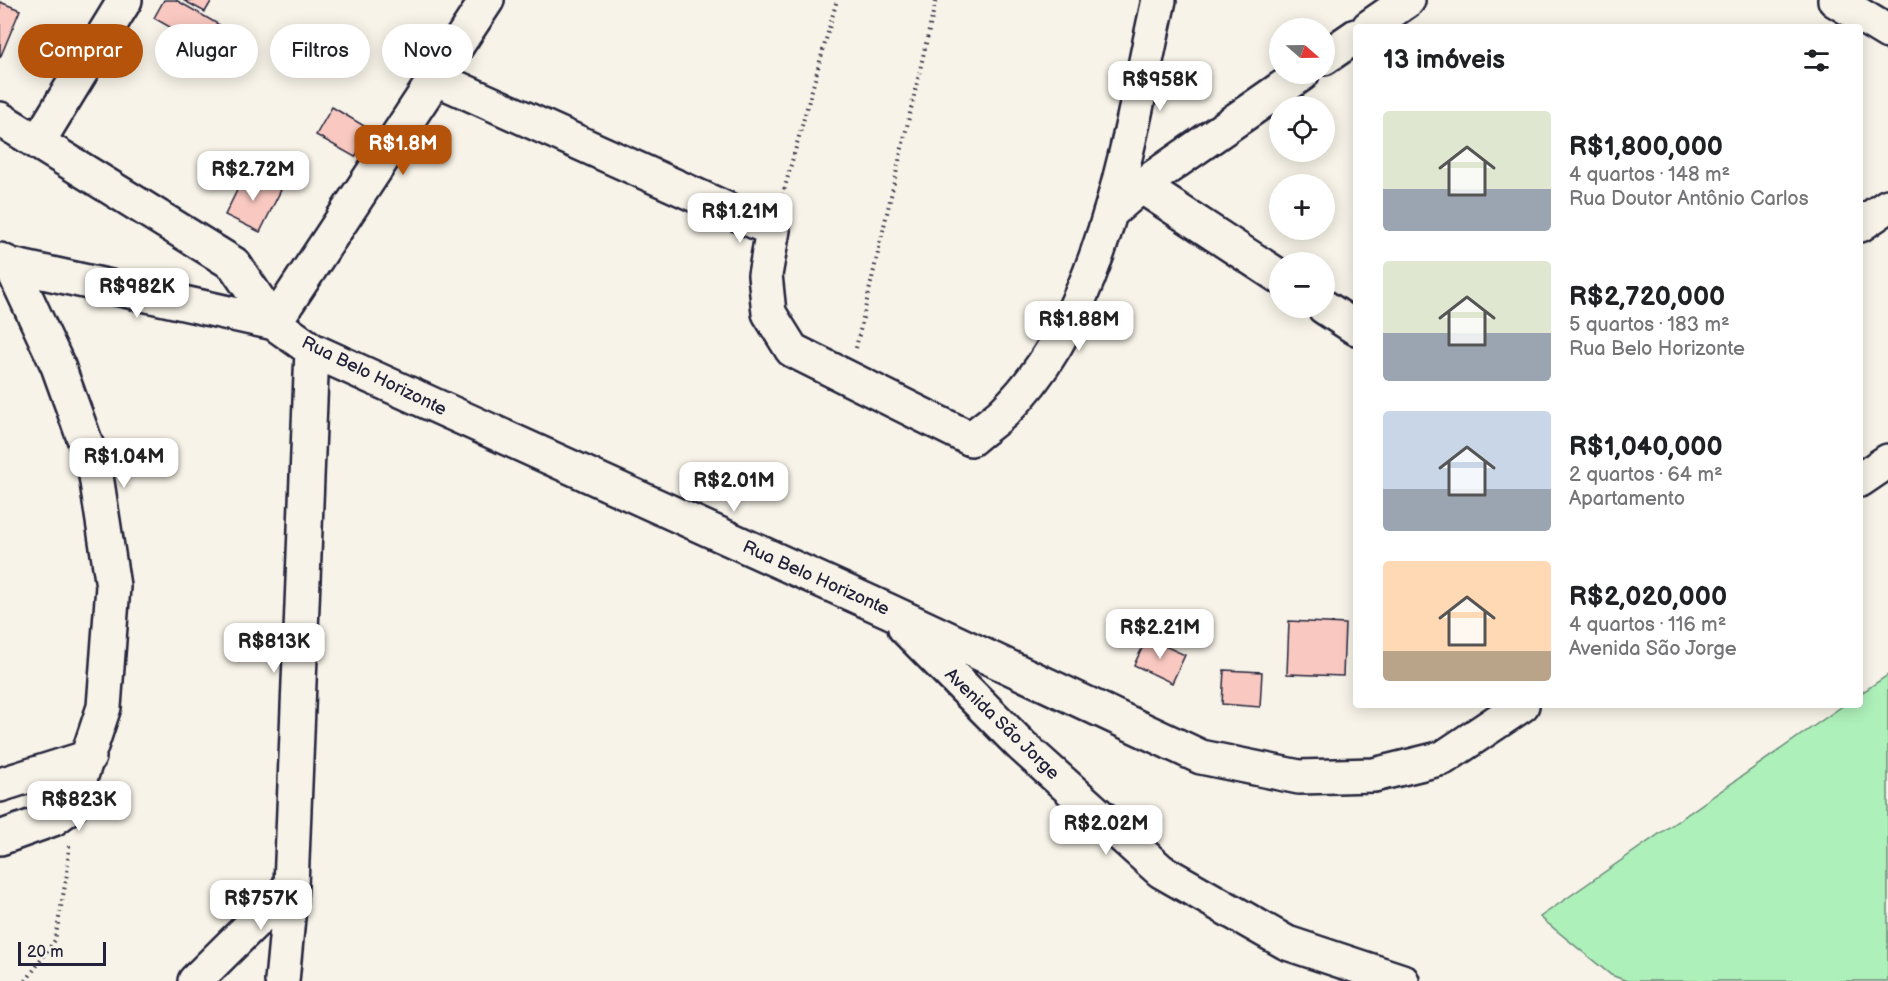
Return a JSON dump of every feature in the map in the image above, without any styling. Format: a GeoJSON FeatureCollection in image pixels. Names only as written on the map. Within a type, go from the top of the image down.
{"type":"FeatureCollection","features":[{"type":"Feature","properties":{"kind":"street"},"geometry":{"type":"LineString","coordinates":[[38,142],[125,0]]}},
{"type":"Feature","properties":{"kind":"street"},"geometry":{"type":"LineString","coordinates":[[5,263],[274,324],[487,0]]}},
{"type":"Feature","properties":{"kind":"street"},"geometry":{"type":"LineString","coordinates":[[437,79],[773,230],[765,275],[769,314],[792,350],[971,439],[1003,413],[1039,370],[1077,306],[1110,213],[1159,0]]}},
{"type":"Feature","properties":{"kind":"street"},"geometry":{"type":"LineString","coordinates":[[1376,24],[1408,0]]}},
{"type":"Feature","properties":{"kind":"street"},"geometry":{"type":"LineString","coordinates":[[1835,0],[1888,32]]}},
{"type":"Feature","properties":{"kind":"street"},"geometry":{"type":"LineString","coordinates":[[1335,51],[1353,39]]}},
{"type":"Feature","properties":{"kind":"street"},"geometry":{"type":"LineString","coordinates":[[1110,213],[1141,186],[1288,84]]}},
{"type":"Feature","properties":{"kind":"street","name":"Rua Belo Horizonte"},"geometry":{"type":"LineString","coordinates":[[0,119],[234,264],[274,324],[312,350],[889,611],[1201,757],[1299,777],[1374,775],[1443,758],[1518,708]]}},
{"type":"Feature","properties":{"kind":"street"},"geometry":{"type":"LineString","coordinates":[[1141,186],[1269,270]]}},
{"type":"Feature","properties":{"kind":"street"},"geometry":{"type":"LineString","coordinates":[[1863,223],[1888,206]]}},
{"type":"Feature","properties":{"kind":"street"},"geometry":{"type":"LineString","coordinates":[[0,838],[53,819],[71,806],[104,707],[113,586],[95,469],[58,366],[5,263]]}},
{"type":"Feature","properties":{"kind":"street"},"geometry":{"type":"LineString","coordinates":[[1335,314],[1353,326]]}},
{"type":"Feature","properties":{"kind":"street"},"geometry":{"type":"LineString","coordinates":[[282,981],[291,886],[312,350]]}},
{"type":"Feature","properties":{"kind":"street"},"geometry":{"type":"LineString","coordinates":[[1863,478],[1888,461]]}},
{"type":"Feature","properties":{"kind":"street","name":"Avenida São Jorge"},"geometry":{"type":"LineString","coordinates":[[889,611],[1021,745],[1161,871],[1287,943],[1402,981]]}},
{"type":"Feature","properties":{"kind":"street"},"geometry":{"type":"LineString","coordinates":[[0,785],[88,757]]}},
{"type":"Feature","properties":{"kind":"street"},"geometry":{"type":"LineString","coordinates":[[195,981],[291,886]]}},
{"type":"Feature","properties":{"kind":"path"},"geometry":{"type":"LineString","coordinates":[[773,230],[837,0]]}},
{"type":"Feature","properties":{"kind":"path"},"geometry":{"type":"LineString","coordinates":[[849,378],[936,0]]}},
{"type":"Feature","properties":{"kind":"path"},"geometry":{"type":"LineString","coordinates":[[26,981],[55,940],[67,874],[71,806]]}},
{"type":"Feature","properties":{"kind":"green space"},"geometry":{"type":"Polygon","coordinates":[[[1888,675],[1888,981],[1627,981],[1611,975],[1540,917],[1840,708],[1863,708],[1863,692],[1888,675]]]}},
{"type":"Feature","properties":{"kind":"building"},"geometry":{"type":"Polygon","coordinates":[[[164,0],[176,0],[218,24],[164,24],[154,18],[164,0]]]}},
{"type":"Feature","properties":{"kind":"building"},"geometry":{"type":"Polygon","coordinates":[[[183,0],[212,0],[205,12],[183,0]]]}},
{"type":"Feature","properties":{"kind":"building"},"geometry":{"type":"Polygon","coordinates":[[[0,2],[20,10],[0,58],[0,2]]]}},
{"type":"Feature","properties":{"kind":"building"},"geometry":{"type":"Polygon","coordinates":[[[332,107],[371,130],[355,157],[316,135],[332,107]]]}},
{"type":"Feature","properties":{"kind":"building"},"geometry":{"type":"Polygon","coordinates":[[[246,172],[281,190],[260,232],[225,215],[246,172]]]}},
{"type":"Feature","properties":{"kind":"building"},"geometry":{"type":"Polygon","coordinates":[[[1289,621],[1345,624],[1343,676],[1287,674],[1289,621]]]}},
{"type":"Feature","properties":{"kind":"building"},"geometry":{"type":"Polygon","coordinates":[[[1147,638],[1185,655],[1172,683],[1134,665],[1147,638]]]}},
{"type":"Feature","properties":{"kind":"building"},"geometry":{"type":"Polygon","coordinates":[[[1224,670],[1262,672],[1260,707],[1222,704],[1224,670]]]}}]}
